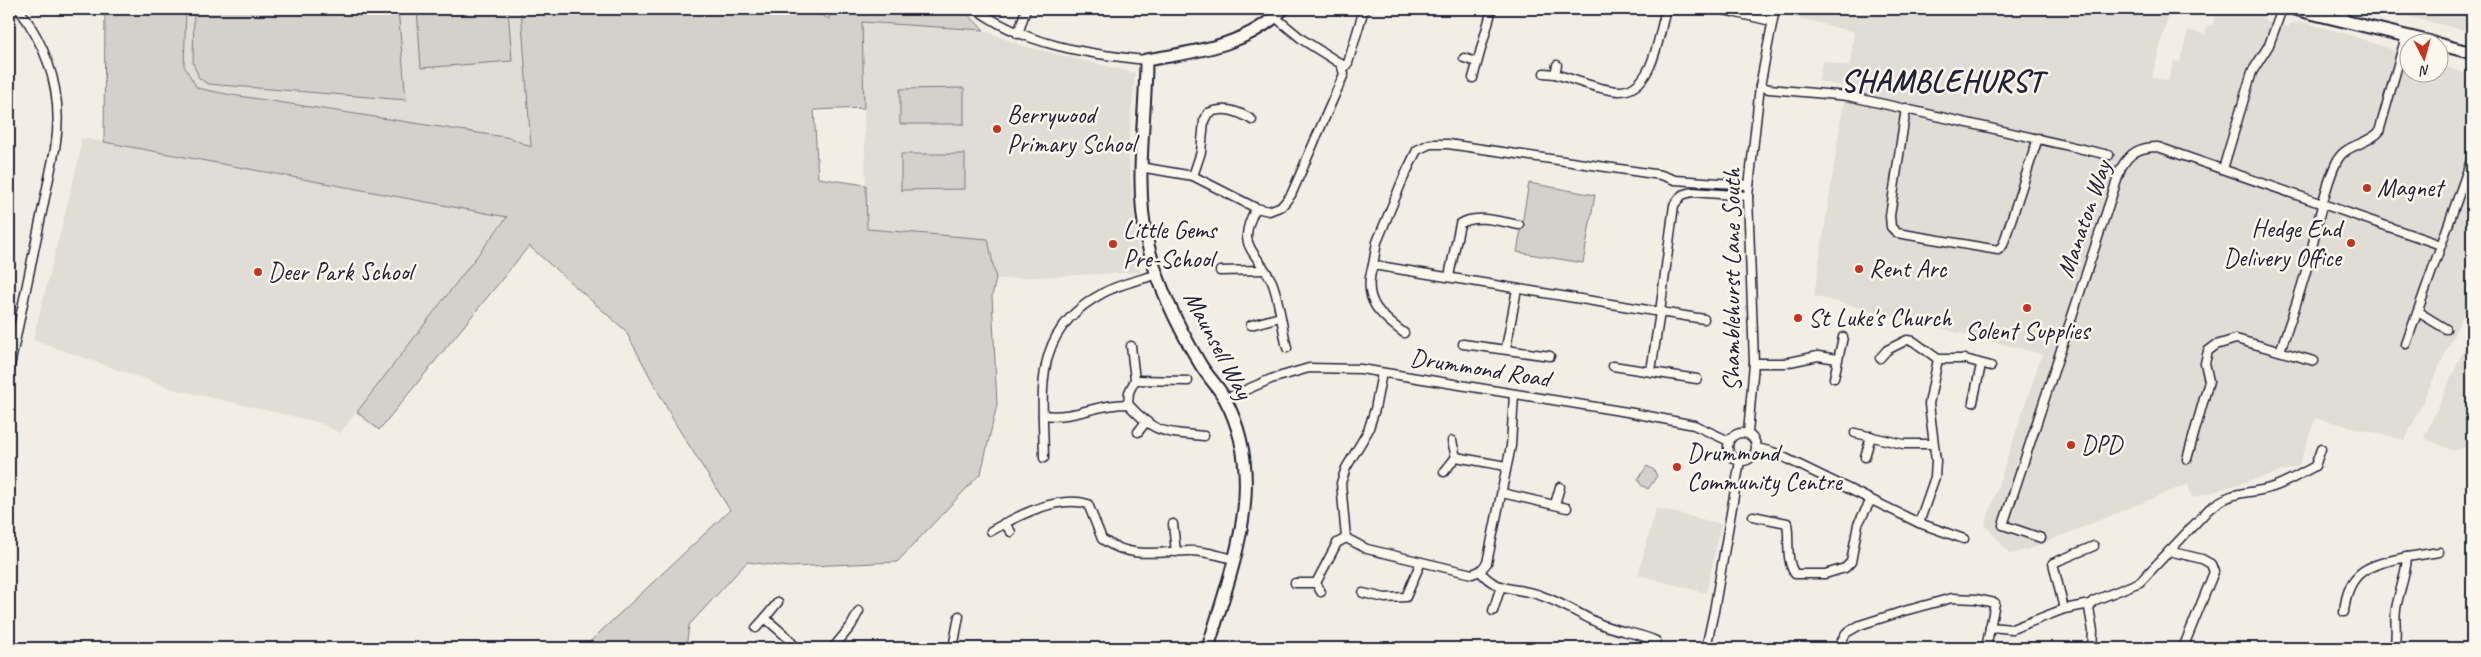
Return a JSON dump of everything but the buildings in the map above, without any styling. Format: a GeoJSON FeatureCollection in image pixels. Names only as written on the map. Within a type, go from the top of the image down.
{"type":"FeatureCollection","features":[{"type":"Feature","properties":{"kind":"street"},"geometry":{"type":"LineString","coordinates":[[9,372],[55,149],[59,118],[57,90],[52,69],[41,45],[19,9]]}},
{"type":"Feature","properties":{"kind":"street"},"geometry":{"type":"LineString","coordinates":[[976,9],[1018,34],[1074,50],[1146,60],[1207,50],[1244,36],[1279,13],[1344,68]]}},
{"type":"Feature","properties":{"kind":"street"},"geometry":{"type":"LineString","coordinates":[[1018,34],[1026,9]]}},
{"type":"Feature","properties":{"kind":"street"},"geometry":{"type":"LineString","coordinates":[[1140,166],[1193,176],[1256,208],[1269,211],[1282,206],[1290,195],[1318,136],[1344,74],[1344,68],[1348,63],[1364,9]]}},
{"type":"Feature","properties":{"kind":"street"},"geometry":{"type":"LineString","coordinates":[[1473,78],[1492,9]]}},
{"type":"Feature","properties":{"kind":"street"},"geometry":{"type":"LineString","coordinates":[[1544,73],[1555,74],[1618,91],[1630,89],[1640,84],[1647,74],[1666,9]]}},
{"type":"Feature","properties":{"kind":"street"},"geometry":{"type":"LineString","coordinates":[[1719,9],[1771,21]]}},
{"type":"Feature","properties":{"kind":"street","name":"Shamblehurst Lane South"},"geometry":{"type":"LineString","coordinates":[[1748,434],[1754,363],[1748,196],[1760,86],[1771,21],[1775,9]]}},
{"type":"Feature","properties":{"kind":"street"},"geometry":{"type":"LineString","coordinates":[[2223,169],[2252,72],[2269,44],[2282,9]]}},
{"type":"Feature","properties":{"kind":"street"},"geometry":{"type":"LineString","coordinates":[[2294,9],[2344,14],[2398,33]]}},
{"type":"Feature","properties":{"kind":"street"},"geometry":{"type":"LineString","coordinates":[[2448,47],[2472,53]]}},
{"type":"Feature","properties":{"kind":"street"},"geometry":{"type":"LineString","coordinates":[[1464,58],[1476,62]]}},
{"type":"Feature","properties":{"kind":"street","name":"Maunsell Way"},"geometry":{"type":"LineString","coordinates":[[1146,60],[1140,166],[1147,240],[1178,324],[1199,363],[1225,399],[1242,446],[1247,485],[1243,525],[1208,648]]}},
{"type":"Feature","properties":{"kind":"street"},"geometry":{"type":"LineString","coordinates":[[2280,351],[2338,160],[2342,154],[2379,132],[2398,64]]}},
{"type":"Feature","properties":{"kind":"street"},"geometry":{"type":"LineString","coordinates":[[1555,74],[1557,65]]}},
{"type":"Feature","properties":{"kind":"street"},"geometry":{"type":"LineString","coordinates":[[1760,86],[1769,89],[1837,94],[2038,138],[2109,156]]}},
{"type":"Feature","properties":{"kind":"street"},"geometry":{"type":"LineString","coordinates":[[1906,108],[1890,216],[1891,227],[1897,233],[1998,250],[2003,245],[2038,138]]}},
{"type":"Feature","properties":{"kind":"street"},"geometry":{"type":"LineString","coordinates":[[1193,176],[1201,152],[1204,121],[1208,113],[1224,109],[1244,110],[1252,120]]}},
{"type":"Feature","properties":{"kind":"street"},"geometry":{"type":"LineString","coordinates":[[1405,333],[1379,312],[1370,297],[1369,277],[1377,242],[1402,179],[1417,150],[1430,144],[1448,144],[1661,175],[1675,180],[1749,185]]}},
{"type":"Feature","properties":{"kind":"street","name":"Manaton Way"},"geometry":{"type":"LineString","coordinates":[[2041,538],[2004,525],[2121,168],[2128,156],[2143,147],[2158,147],[2442,245]]}},
{"type":"Feature","properties":{"kind":"street"},"geometry":{"type":"LineString","coordinates":[[2406,344],[2472,158]]}},
{"type":"Feature","properties":{"kind":"street"},"geometry":{"type":"LineString","coordinates":[[1651,370],[1674,205],[1682,195],[1692,192],[1748,196]]}},
{"type":"Feature","properties":{"kind":"street"},"geometry":{"type":"LineString","coordinates":[[1256,208],[1249,221],[1247,235],[1249,251],[1272,282],[1287,348]]}},
{"type":"Feature","properties":{"kind":"street"},"geometry":{"type":"LineString","coordinates":[[1449,276],[1460,224],[1476,218],[1519,225]]}},
{"type":"Feature","properties":{"kind":"street"},"geometry":{"type":"LineString","coordinates":[[1373,265],[1704,319]]}},
{"type":"Feature","properties":{"kind":"street"},"geometry":{"type":"LineString","coordinates":[[1220,271],[1264,270]]}},
{"type":"Feature","properties":{"kind":"street"},"geometry":{"type":"LineString","coordinates":[[1044,458],[1042,415],[1045,370],[1050,348],[1057,332],[1072,315],[1104,292],[1158,274]]}},
{"type":"Feature","properties":{"kind":"street"},"geometry":{"type":"LineString","coordinates":[[1506,348],[1516,289]]}},
{"type":"Feature","properties":{"kind":"street"},"geometry":{"type":"LineString","coordinates":[[2418,312],[2446,328]]}},
{"type":"Feature","properties":{"kind":"street"},"geometry":{"type":"LineString","coordinates":[[1251,325],[1280,317]]}},
{"type":"Feature","properties":{"kind":"street"},"geometry":{"type":"LineString","coordinates":[[1834,378],[1843,337]]}},
{"type":"Feature","properties":{"kind":"street"},"geometry":{"type":"LineString","coordinates":[[2186,459],[2209,381],[2205,363],[2208,351],[2216,345],[2236,339],[2314,361]]}},
{"type":"Feature","properties":{"kind":"street"},"geometry":{"type":"LineString","coordinates":[[1880,358],[1886,350],[1906,340],[1913,341],[1938,359],[1965,360],[1991,366]]}},
{"type":"Feature","properties":{"kind":"street"},"geometry":{"type":"LineString","coordinates":[[1463,343],[1506,348],[1550,357]]}},
{"type":"Feature","properties":{"kind":"street"},"geometry":{"type":"LineString","coordinates":[[1131,346],[1136,380],[1129,392],[1128,404],[1145,424],[1168,432],[1204,436]]}},
{"type":"Feature","properties":{"kind":"street"},"geometry":{"type":"LineString","coordinates":[[1754,363],[1785,363],[1818,356],[1837,359]]}},
{"type":"Feature","properties":{"kind":"street"},"geometry":{"type":"LineString","coordinates":[[1919,523],[1935,477],[1936,461],[1932,444],[1929,404],[1938,359]]}},
{"type":"Feature","properties":{"kind":"street"},"geometry":{"type":"LineString","coordinates":[[1972,402],[1981,365]]}},
{"type":"Feature","properties":{"kind":"street"},"geometry":{"type":"LineString","coordinates":[[1613,366],[1651,370],[1697,379]]}},
{"type":"Feature","properties":{"kind":"street","name":"Drummond Road"},"geometry":{"type":"LineString","coordinates":[[1225,399],[1271,379],[1309,368],[1361,369],[1633,413],[1694,426],[1729,440]]}},
{"type":"Feature","properties":{"kind":"street"},"geometry":{"type":"LineString","coordinates":[[1346,538],[1340,483],[1346,468],[1368,431],[1375,409],[1382,373]]}},
{"type":"Feature","properties":{"kind":"street"},"geometry":{"type":"LineString","coordinates":[[1136,380],[1188,381]]}},
{"type":"Feature","properties":{"kind":"street"},"geometry":{"type":"LineString","coordinates":[[1346,538],[1367,549],[1421,562],[1439,564],[1472,574],[1480,571],[1487,563],[1502,493],[1510,446],[1514,394]]}},
{"type":"Feature","properties":{"kind":"street"},"geometry":{"type":"LineString","coordinates":[[1042,415],[1060,417],[1078,414],[1108,404],[1128,404]]}},
{"type":"Feature","properties":{"kind":"street"},"geometry":{"type":"LineString","coordinates":[[1138,432],[1145,424]]}},
{"type":"Feature","properties":{"kind":"street"},"geometry":{"type":"LineString","coordinates":[[1740,433],[1748,434],[1755,439],[1757,448],[1751,458],[1740,461],[1729,454],[1729,440],[1740,433]]}},
{"type":"Feature","properties":{"kind":"street"},"geometry":{"type":"LineString","coordinates":[[1854,433],[1903,444],[1932,444]]}},
{"type":"Feature","properties":{"kind":"street"},"geometry":{"type":"LineString","coordinates":[[1866,457],[1870,436]]}},
{"type":"Feature","properties":{"kind":"street"},"geometry":{"type":"LineString","coordinates":[[1452,441],[1456,457]]}},
{"type":"Feature","properties":{"kind":"street"},"geometry":{"type":"LineString","coordinates":[[1757,448],[1773,452],[1919,523],[1964,539]]}},
{"type":"Feature","properties":{"kind":"street"},"geometry":{"type":"LineString","coordinates":[[1990,627],[2012,629],[2064,609],[2090,604],[2140,582],[2219,502],[2232,494],[2272,487],[2315,466],[2321,449]]}},
{"type":"Feature","properties":{"kind":"street"},"geometry":{"type":"LineString","coordinates":[[1456,457],[1506,466]]}},
{"type":"Feature","properties":{"kind":"street"},"geometry":{"type":"LineString","coordinates":[[1444,472],[1456,457]]}},
{"type":"Feature","properties":{"kind":"street"},"geometry":{"type":"LineString","coordinates":[[1706,648],[1740,461]]}},
{"type":"Feature","properties":{"kind":"street"},"geometry":{"type":"LineString","coordinates":[[1554,504],[1560,487]]}},
{"type":"Feature","properties":{"kind":"street"},"geometry":{"type":"LineString","coordinates":[[1502,493],[1567,508]]}},
{"type":"Feature","properties":{"kind":"street"},"geometry":{"type":"LineString","coordinates":[[1752,516],[1787,523],[1790,562],[1795,574],[1825,574],[1845,568],[1851,562],[1858,524],[1871,500]]}},
{"type":"Feature","properties":{"kind":"street"},"geometry":{"type":"LineString","coordinates":[[991,531],[1015,516],[1037,509],[1077,501],[1088,504],[1102,539],[1111,545],[1149,554],[1200,551],[1233,558]]}},
{"type":"Feature","properties":{"kind":"street"},"geometry":{"type":"LineString","coordinates":[[1004,524],[1011,532]]}},
{"type":"Feature","properties":{"kind":"street"},"geometry":{"type":"LineString","coordinates":[[1173,524],[1176,552]]}},
{"type":"Feature","properties":{"kind":"street"},"geometry":{"type":"LineString","coordinates":[[1316,583],[1337,543],[1346,538]]}},
{"type":"Feature","properties":{"kind":"street"},"geometry":{"type":"LineString","coordinates":[[2064,609],[2052,563],[2094,546]]}},
{"type":"Feature","properties":{"kind":"street"},"geometry":{"type":"LineString","coordinates":[[2170,551],[2202,559],[2211,564],[2214,572],[2183,648]]}},
{"type":"Feature","properties":{"kind":"street"},"geometry":{"type":"LineString","coordinates":[[2344,612],[2346,594],[2356,575],[2373,565],[2439,552]]}},
{"type":"Feature","properties":{"kind":"street"},"geometry":{"type":"LineString","coordinates":[[2394,648],[2398,635],[2396,610],[2406,572],[2407,557]]}},
{"type":"Feature","properties":{"kind":"street"},"geometry":{"type":"LineString","coordinates":[[1406,597],[1421,562]]}},
{"type":"Feature","properties":{"kind":"street"},"geometry":{"type":"LineString","coordinates":[[1480,571],[1487,580],[1501,586],[1540,595],[1597,623],[1614,629],[1641,634],[1656,641]]}},
{"type":"Feature","properties":{"kind":"street"},"geometry":{"type":"LineString","coordinates":[[1295,582],[1316,583]]}},
{"type":"Feature","properties":{"kind":"street"},"geometry":{"type":"LineString","coordinates":[[1316,583],[1321,592]]}},
{"type":"Feature","properties":{"kind":"street"},"geometry":{"type":"LineString","coordinates":[[1493,611],[1501,586]]}},
{"type":"Feature","properties":{"kind":"street"},"geometry":{"type":"LineString","coordinates":[[1363,593],[1385,598],[1406,597]]}},
{"type":"Feature","properties":{"kind":"street"},"geometry":{"type":"LineString","coordinates":[[1406,597],[1412,604]]}},
{"type":"Feature","properties":{"kind":"street"},"geometry":{"type":"LineString","coordinates":[[1838,648],[1846,633],[1860,625],[1952,598],[1976,599],[1996,604],[1986,648]]}},
{"type":"Feature","properties":{"kind":"street"},"geometry":{"type":"LineString","coordinates":[[756,628],[778,602]]}},
{"type":"Feature","properties":{"kind":"street"},"geometry":{"type":"LineString","coordinates":[[2090,604],[2093,631],[2092,648]]}},
{"type":"Feature","properties":{"kind":"street"},"geometry":{"type":"LineString","coordinates":[[833,648],[851,626],[859,611]]}},
{"type":"Feature","properties":{"kind":"street"},"geometry":{"type":"LineString","coordinates":[[952,648],[959,616]]}},
{"type":"Feature","properties":{"kind":"street"},"geometry":{"type":"LineString","coordinates":[[765,618],[788,638],[796,648]]}},
{"type":"Feature","properties":{"kind":"shaded area"},"geometry":{"type":"Polygon","coordinates":[[[105,9],[186,9],[184,66],[197,88],[511,138],[531,147],[521,9],[810,9],[829,19],[830,9],[962,9],[984,30],[862,22],[864,108],[814,110],[818,178],[866,185],[867,229],[988,239],[996,279],[992,296],[997,405],[981,473],[897,562],[789,567],[747,562],[689,625],[686,648],[583,648],[730,510],[675,423],[625,330],[529,246],[379,430],[357,412],[507,217],[104,142],[105,9]]]}},
{"type":"Feature","properties":{"kind":"shaded area","name":"Deer Park School"},"geometry":{"type":"Polygon","coordinates":[[[186,9],[521,9],[531,147],[507,217],[340,433],[318,422],[173,389],[33,340],[80,154],[81,138],[441,204],[475,133],[197,88],[184,66],[186,9]]]}},
{"type":"Feature","properties":{"kind":"shaded area"},"geometry":{"type":"Polygon","coordinates":[[[194,9],[398,9],[406,100],[208,84],[199,78],[193,63],[194,9]]]}},
{"type":"Feature","properties":{"kind":"shaded area"},"geometry":{"type":"Polygon","coordinates":[[[417,9],[508,9],[512,61],[421,68],[417,9]]]}},
{"type":"Feature","properties":{"kind":"shaded area"},"geometry":{"type":"Polygon","coordinates":[[[1786,9],[2170,9],[2152,77],[2168,81],[2174,61],[2180,62],[2188,30],[2205,35],[2207,25],[2212,26],[2217,9],[2232,9],[2262,16],[2266,22],[2288,27],[2292,23],[2303,22],[2350,35],[2398,52],[2398,82],[2448,82],[2448,67],[2472,76],[2472,296],[2405,440],[2315,418],[2299,466],[2192,498],[2188,484],[2029,549],[2010,554],[1985,525],[2042,354],[1814,296],[1846,87],[1818,81],[1823,61],[1850,67],[1854,32],[1784,14],[1786,9]]]}},
{"type":"Feature","properties":{"kind":"shaded area"},"geometry":{"type":"Polygon","coordinates":[[[2377,9],[2472,9],[2472,32],[2377,9]]]}},
{"type":"Feature","properties":{"kind":"shaded area","name":"Berrywood Primary School"},"geometry":{"type":"Polygon","coordinates":[[[862,21],[984,30],[1019,45],[1135,73],[1128,151],[1140,272],[996,279],[868,280],[862,21]]]}},
{"type":"Feature","properties":{"kind":"shaded area"},"geometry":{"type":"Polygon","coordinates":[[[964,88],[964,124],[900,124],[900,89],[964,88]]]}},
{"type":"Feature","properties":{"kind":"shaded area"},"geometry":{"type":"Polygon","coordinates":[[[901,154],[965,154],[965,189],[901,190],[901,154]]]}},
{"type":"Feature","properties":{"kind":"shaded area"},"geometry":{"type":"Polygon","coordinates":[[[1529,183],[1595,195],[1583,263],[1517,252],[1529,183]]]}},
{"type":"Feature","properties":{"kind":"shaded area"},"geometry":{"type":"Polygon","coordinates":[[[2472,331],[2472,445],[2454,451],[2424,438],[2472,331]]]}},
{"type":"Feature","properties":{"kind":"shaded area"},"geometry":{"type":"Polygon","coordinates":[[[1647,466],[1654,470],[1657,476],[1648,489],[1641,485],[1638,479],[1647,466]]]}},
{"type":"Feature","properties":{"kind":"shaded area"},"geometry":{"type":"Polygon","coordinates":[[[1656,508],[1721,524],[1706,593],[1638,575],[1656,508]]]}},
{"type":"Feature","properties":{"kind":"place","name":"Berrywood Primary School"},"geometry":{"type":"Point","coordinates":[997,129]}},
{"type":"Feature","properties":{"kind":"place","name":"Magnet"},"geometry":{"type":"Point","coordinates":[2367,188]}},
{"type":"Feature","properties":{"kind":"place","name":"Hedge End Delivery Office"},"geometry":{"type":"Point","coordinates":[2351,243]}},
{"type":"Feature","properties":{"kind":"place","name":"Little Gems Pre-School"},"geometry":{"type":"Point","coordinates":[1113,244]}},
{"type":"Feature","properties":{"kind":"place","name":"Rent Arc"},"geometry":{"type":"Point","coordinates":[1859,269]}},
{"type":"Feature","properties":{"kind":"place","name":"Deer Park School"},"geometry":{"type":"Point","coordinates":[258,272]}},
{"type":"Feature","properties":{"kind":"place","name":"Solent Supplies"},"geometry":{"type":"Point","coordinates":[2027,308]}},
{"type":"Feature","properties":{"kind":"place","name":"St Luke's Church"},"geometry":{"type":"Point","coordinates":[1798,318]}},
{"type":"Feature","properties":{"kind":"place","name":"DPD"},"geometry":{"type":"Point","coordinates":[2071,445]}},
{"type":"Feature","properties":{"kind":"place","name":"Drummond Community Centre"},"geometry":{"type":"Point","coordinates":[1677,467]}},
{"type":"Feature","properties":{"kind":"district","name":"SHAMBLEHURST"},"geometry":{"type":"Point","coordinates":[1942,81]}}]}
